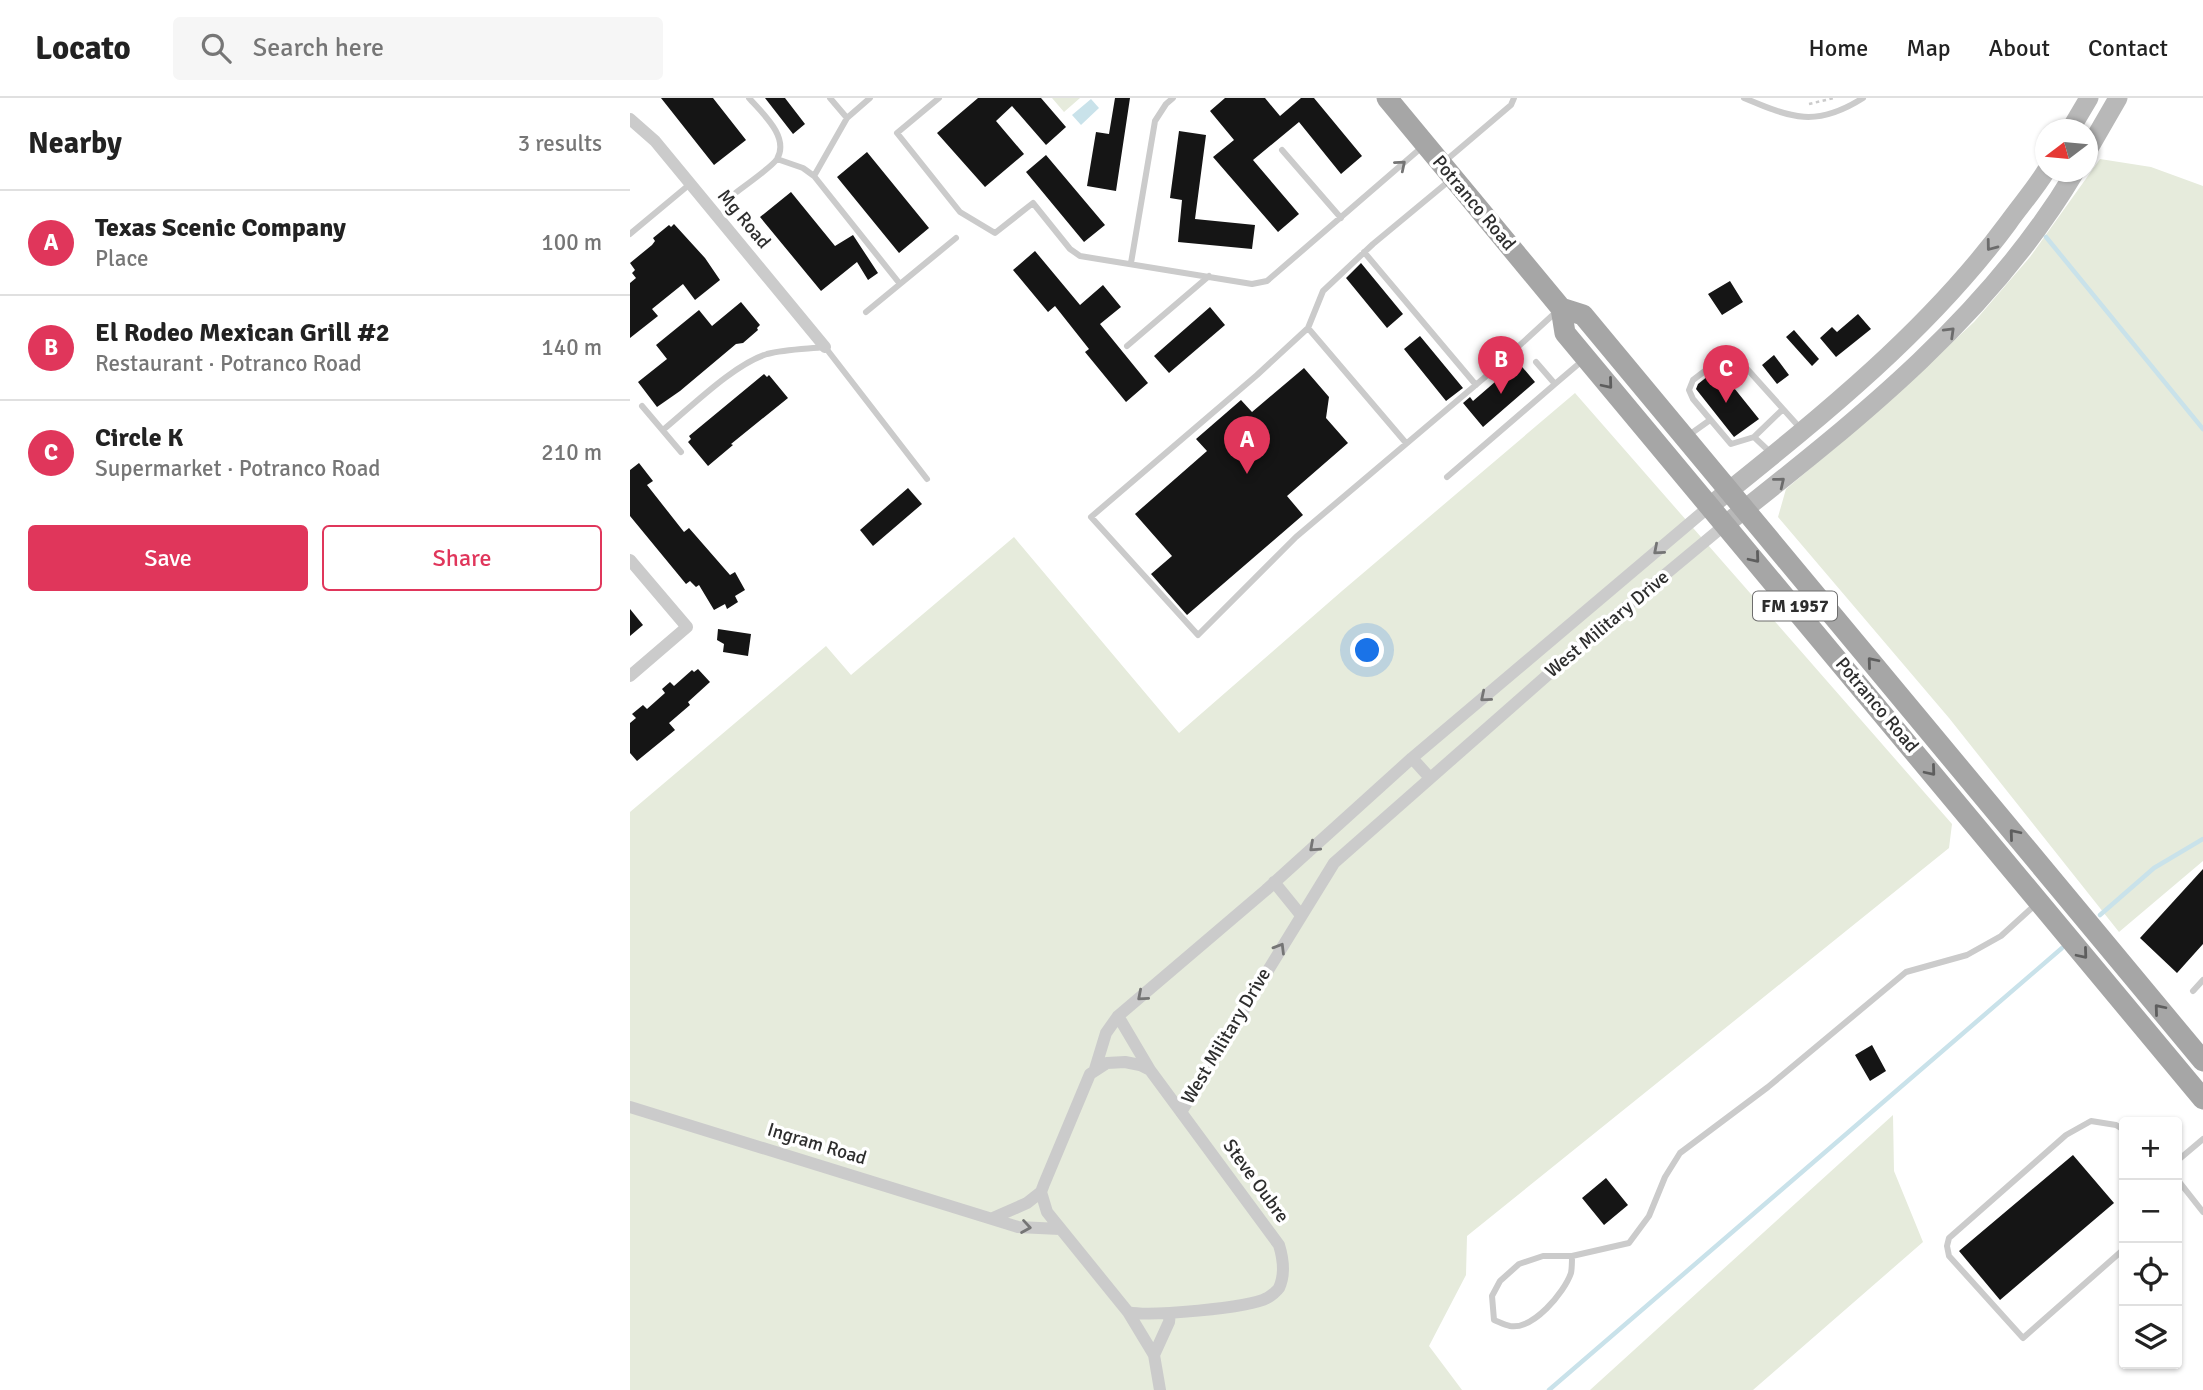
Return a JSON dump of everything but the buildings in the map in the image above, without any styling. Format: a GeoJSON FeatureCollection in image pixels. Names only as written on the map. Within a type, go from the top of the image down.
{"type":"FeatureCollection","features":[{"type":"Feature","properties":{"kind":"main road","name":"Potranco Road"},"geometry":{"type":"LineString","coordinates":[[1387,98],[1560,308],[1565,333],[2203,1099]]}},
{"type":"Feature","properties":{"kind":"main road"},"geometry":{"type":"LineString","coordinates":[[2077,119],[2089,98]]}},
{"type":"Feature","properties":{"kind":"main road"},"geometry":{"type":"LineString","coordinates":[[2098,133],[2118,98]]}},
{"type":"Feature","properties":{"kind":"main road","name":"West Military Drive"},"geometry":{"type":"LineString","coordinates":[[1710,506],[1873,370],[1944,301],[1983,256],[2038,182]]}},
{"type":"Feature","properties":{"kind":"main road","name":"West Military Drive"},"geometry":{"type":"LineString","coordinates":[[1726,524],[1887,393],[1960,322],[2001,275],[2068,182]]}},
{"type":"Feature","properties":{"kind":"main road"},"geometry":{"type":"LineString","coordinates":[[2015,213],[2036,229]]}},
{"type":"Feature","properties":{"kind":"main road","name":"Potranco Road"},"geometry":{"type":"LineString","coordinates":[[1560,308],[1583,315],[2203,1061]]}},
{"type":"Feature","properties":{"kind":"street","name":"Mg Road"},"geometry":{"type":"LineString","coordinates":[[630,119],[655,141],[825,347]]}},
{"type":"Feature","properties":{"kind":"street","name":"West Military Drive"},"geometry":{"type":"LineString","coordinates":[[1118,1016],[1275,882],[1412,758],[1710,506]]}},
{"type":"Feature","properties":{"kind":"street","name":"West Military Drive"},"geometry":{"type":"LineString","coordinates":[[1181,1112],[1300,914],[1334,863],[1602,627],[1726,524]]}},
{"type":"Feature","properties":{"kind":"street"},"geometry":{"type":"LineString","coordinates":[[630,560],[687,627],[630,676]]}},
{"type":"Feature","properties":{"kind":"street"},"geometry":{"type":"LineString","coordinates":[[1412,758],[1430,778]]}},
{"type":"Feature","properties":{"kind":"street"},"geometry":{"type":"LineString","coordinates":[[1275,882],[1300,914]]}},
{"type":"Feature","properties":{"kind":"street"},"geometry":{"type":"LineString","coordinates":[[1095,1069],[1106,1033],[1118,1016]]}},
{"type":"Feature","properties":{"kind":"street","name":"Steve Oubre"},"geometry":{"type":"LineString","coordinates":[[1118,1016],[1150,1070],[1279,1245],[1283,1259],[1278,1289],[1268,1298],[1254,1303],[1170,1313],[1128,1312]]}},
{"type":"Feature","properties":{"kind":"street"},"geometry":{"type":"LineString","coordinates":[[993,1217],[1027,1203],[1041,1192],[1090,1074],[1095,1069],[1107,1063],[1125,1062],[1150,1070]]}},
{"type":"Feature","properties":{"kind":"street","name":"Ingram Road"},"geometry":{"type":"LineString","coordinates":[[630,1107],[993,1217],[1018,1227],[1060,1229]]}},
{"type":"Feature","properties":{"kind":"street"},"geometry":{"type":"LineString","coordinates":[[1041,1192],[1047,1212],[1128,1312],[1154,1354],[1160,1390]]}},
{"type":"Feature","properties":{"kind":"street"},"geometry":{"type":"LineString","coordinates":[[1154,1354],[1169,1322],[1170,1313]]}},
{"type":"Feature","properties":{"kind":"lane"},"geometry":{"type":"LineString","coordinates":[[734,194],[776,159],[780,146],[772,124],[749,98]]}},
{"type":"Feature","properties":{"kind":"lane"},"geometry":{"type":"LineString","coordinates":[[830,98],[847,118]]}},
{"type":"Feature","properties":{"kind":"lane"},"geometry":{"type":"LineString","coordinates":[[814,176],[847,118],[870,98]]}},
{"type":"Feature","properties":{"kind":"lane"},"geometry":{"type":"LineString","coordinates":[[939,98],[897,133],[960,212],[995,233],[1033,203],[1070,248],[1080,256],[1252,284],[1267,281],[1425,144]]}},
{"type":"Feature","properties":{"kind":"lane"},"geometry":{"type":"LineString","coordinates":[[1131,264],[1154,121],[1173,98]]}},
{"type":"Feature","properties":{"kind":"lane"},"geometry":{"type":"LineString","coordinates":[[1514,98],[1511,105],[1447,170],[1323,291],[1308,328],[1091,517],[1198,635],[1296,537],[1476,385],[1560,308]]}},
{"type":"Feature","properties":{"kind":"lane"},"geometry":{"type":"LineString","coordinates":[[1744,98],[1793,117],[1813,117],[1847,107],[1863,98]]}},
{"type":"Feature","properties":{"kind":"lane"},"geometry":{"type":"LineString","coordinates":[[1282,150],[1340,218]]}},
{"type":"Feature","properties":{"kind":"lane"},"geometry":{"type":"LineString","coordinates":[[776,159],[803,167],[814,176],[900,284]]}},
{"type":"Feature","properties":{"kind":"lane"},"geometry":{"type":"LineString","coordinates":[[630,233],[691,184]]}},
{"type":"Feature","properties":{"kind":"lane"},"geometry":{"type":"LineString","coordinates":[[866,312],[956,238]]}},
{"type":"Feature","properties":{"kind":"lane"},"geometry":{"type":"LineString","coordinates":[[1364,251],[1476,385]]}},
{"type":"Feature","properties":{"kind":"lane"},"geometry":{"type":"LineString","coordinates":[[1127,346],[1209,276]]}},
{"type":"Feature","properties":{"kind":"lane"},"geometry":{"type":"LineString","coordinates":[[1308,328],[1406,443]]}},
{"type":"Feature","properties":{"kind":"lane"},"geometry":{"type":"LineString","coordinates":[[663,430],[740,367],[755,358],[769,353],[825,347],[927,479]]}},
{"type":"Feature","properties":{"kind":"lane"},"geometry":{"type":"LineString","coordinates":[[1783,409],[1754,437],[1731,444],[1689,390],[1693,380],[1731,351],[1802,430]]}},
{"type":"Feature","properties":{"kind":"lane"},"geometry":{"type":"LineString","coordinates":[[1447,477],[1586,357]]}},
{"type":"Feature","properties":{"kind":"lane"},"geometry":{"type":"LineString","coordinates":[[1536,362],[1555,384]]}},
{"type":"Feature","properties":{"kind":"lane"},"geometry":{"type":"LineString","coordinates":[[642,406],[681,452]]}},
{"type":"Feature","properties":{"kind":"lane"},"geometry":{"type":"LineString","coordinates":[[1686,438],[1710,419]]}},
{"type":"Feature","properties":{"kind":"lane"},"geometry":{"type":"LineString","coordinates":[[1754,437],[1772,455]]}},
{"type":"Feature","properties":{"kind":"lane"},"geometry":{"type":"LineString","coordinates":[[1572,1256],[1571,1272],[1546,1311],[1527,1323],[1511,1327],[1494,1320],[1492,1296],[1500,1281],[1519,1264],[1543,1256],[1572,1256],[1629,1243],[1649,1216],[1665,1177],[1679,1153],[1768,1087],[1906,972],[1967,955],[2001,936],[2039,901]]}},
{"type":"Feature","properties":{"kind":"lane"},"geometry":{"type":"LineString","coordinates":[[2193,991],[2203,980]]}},
{"type":"Feature","properties":{"kind":"lane"},"geometry":{"type":"LineString","coordinates":[[2119,1127],[2091,1121],[2066,1135],[1949,1238],[1947,1246],[1949,1256],[2023,1338],[2119,1253]]}},
{"type":"Feature","properties":{"kind":"lane"},"geometry":{"type":"LineString","coordinates":[[2182,1157],[2203,1139]]}},
{"type":"Feature","properties":{"kind":"lane"},"geometry":{"type":"LineString","coordinates":[[2179,1180],[2203,1212]]}},
{"type":"Feature","properties":{"kind":"path"},"geometry":{"type":"LineString","coordinates":[[1809,104],[1834,98]]}},
{"type":"Feature","properties":{"kind":"shaded area"},"geometry":{"type":"Polygon","coordinates":[[[1052,98],[1080,98],[1064,112],[1052,98]]]}},
{"type":"Feature","properties":{"kind":"shaded area"},"geometry":{"type":"Polygon","coordinates":[[[2100,159],[2151,167],[2203,186],[2203,861],[2119,932],[1949,718],[1778,517],[1786,489],[1883,407],[1974,322],[2030,257],[2084,182],[2098,182],[2100,159]]]}},
{"type":"Feature","properties":{"kind":"shaded area"},"geometry":{"type":"Polygon","coordinates":[[[1575,393],[1952,824],[1949,848],[1467,1236],[1466,1275],[1429,1346],[1462,1390],[630,1390],[630,812],[826,646],[851,675],[1014,537],[1179,733],[1575,393]]]}},
{"type":"Feature","properties":{"kind":"shaded area"},"geometry":{"type":"Polygon","coordinates":[[[1893,1115],[1894,1171],[1923,1242],[1753,1390],[1590,1390],[1893,1115]]]}},
{"type":"Feature","properties":{"kind":"water"},"geometry":{"type":"Polygon","coordinates":[[[1091,99],[1099,108],[1081,125],[1072,115],[1091,99]]]}},
{"type":"Feature","properties":{"kind":"waterway"},"geometry":{"type":"LineString","coordinates":[[2046,237],[2203,429]]}},
{"type":"Feature","properties":{"kind":"waterway"},"geometry":{"type":"LineString","coordinates":[[2100,915],[2154,868],[2203,839]]}},
{"type":"Feature","properties":{"kind":"waterway"},"geometry":{"type":"LineString","coordinates":[[1549,1390],[2062,948]]}},
{"type":"Feature","properties":{"kind":"place","name":"El Rodeo Mexican Grill #2"},"geometry":{"type":"Point","coordinates":[1501,394]}},
{"type":"Feature","properties":{"kind":"place","name":"Circle K"},"geometry":{"type":"Point","coordinates":[1726,403]}},
{"type":"Feature","properties":{"kind":"place","name":"Texas Scenic Company"},"geometry":{"type":"Point","coordinates":[1247,474]}}]}
